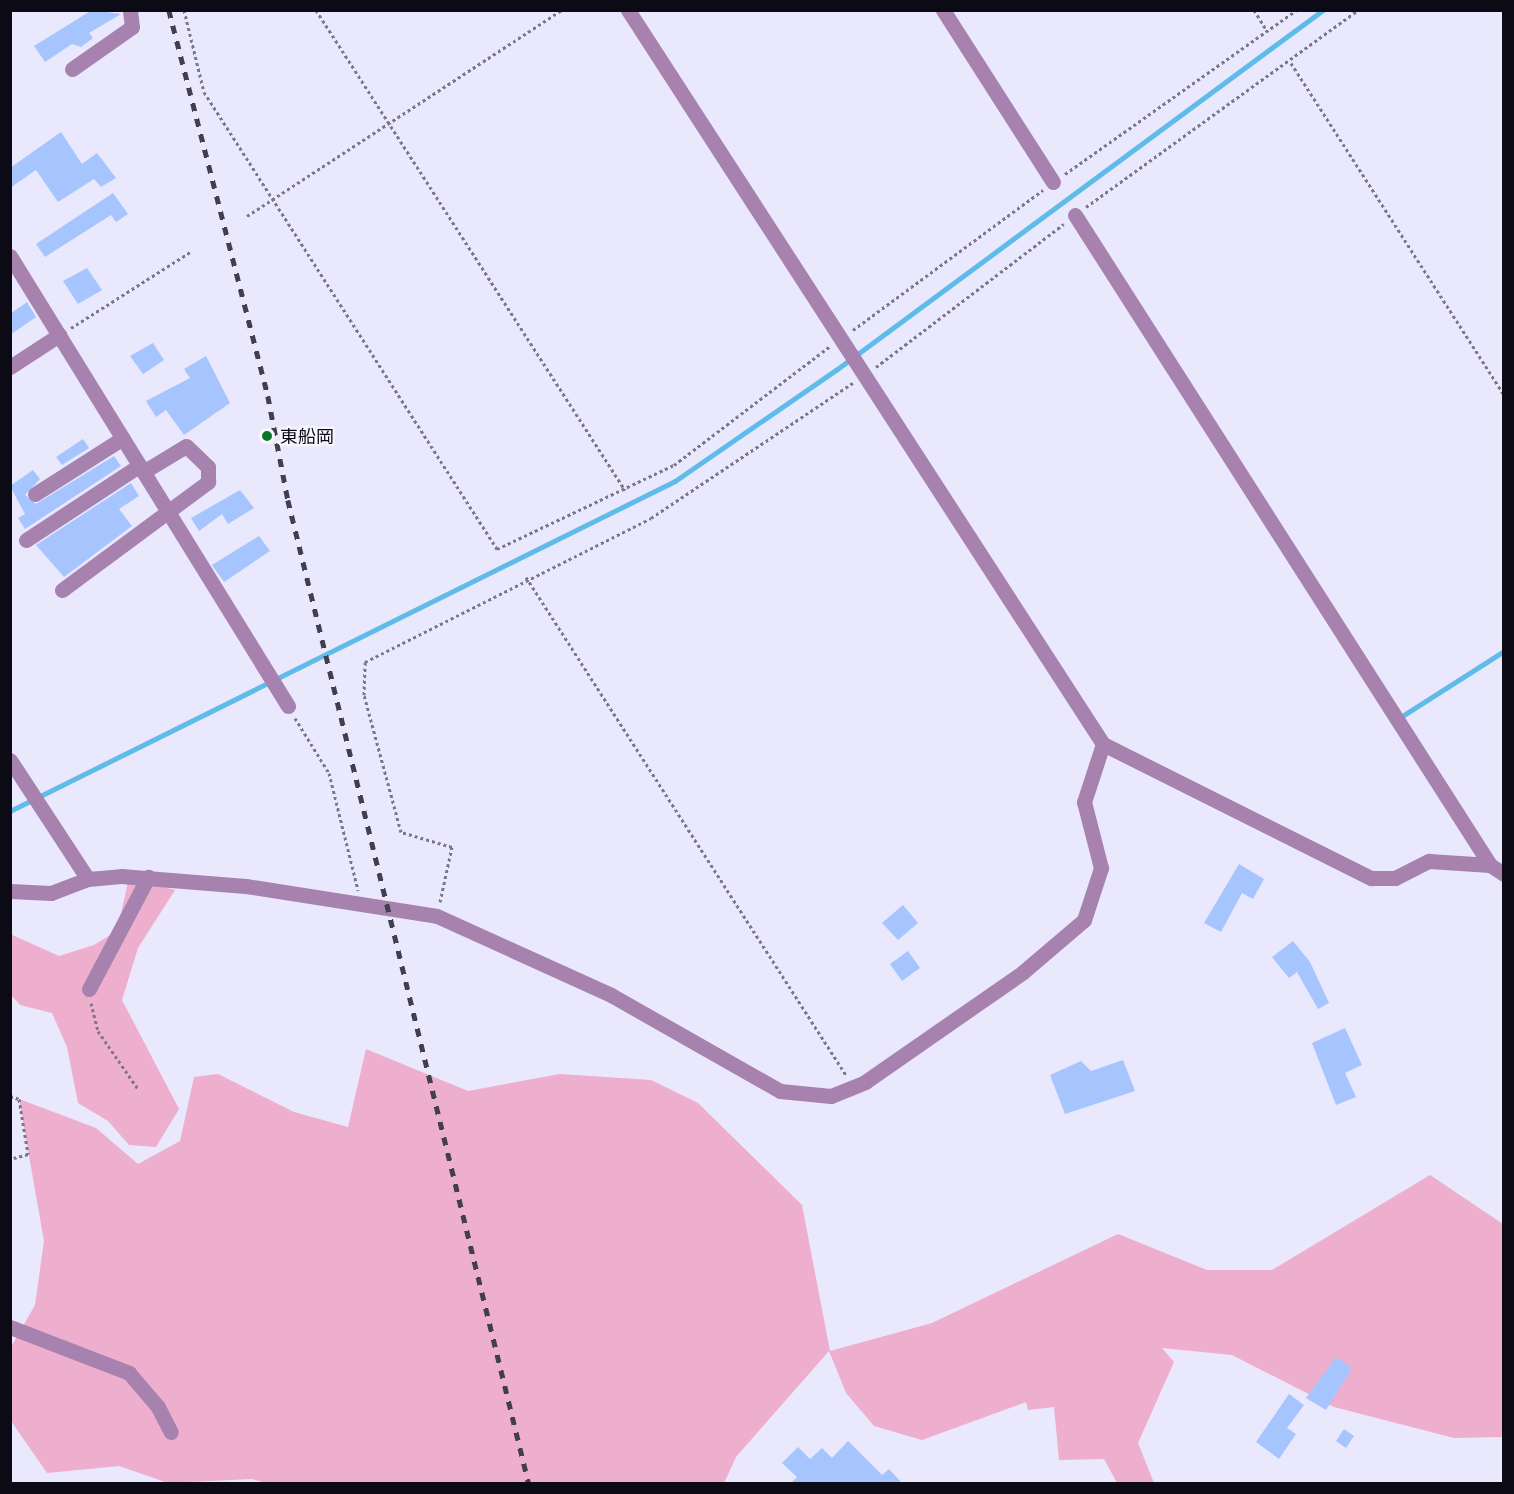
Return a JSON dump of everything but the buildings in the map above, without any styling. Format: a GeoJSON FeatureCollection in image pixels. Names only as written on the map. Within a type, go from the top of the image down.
{"type":"FeatureCollection","features":[{"type":"Feature","properties":{"kind":"street"},"geometry":{"type":"LineString","coordinates":[[72,69],[132,27],[130,10]]}},
{"type":"Feature","properties":{"kind":"street"},"geometry":{"type":"LineString","coordinates":[[628,10],[1103,744],[1371,878],[1395,878],[1429,861],[1490,865]]}},
{"type":"Feature","properties":{"kind":"street"},"geometry":{"type":"LineString","coordinates":[[943,10],[1053,183]]}},
{"type":"Feature","properties":{"kind":"street"},"geometry":{"type":"LineString","coordinates":[[1075,215],[1490,865],[1503,874]]}},
{"type":"Feature","properties":{"kind":"street"},"geometry":{"type":"LineString","coordinates":[[10,256],[142,468],[260,668],[288,706]]}},
{"type":"Feature","properties":{"kind":"street"},"geometry":{"type":"LineString","coordinates":[[10,368],[59,335]]}},
{"type":"Feature","properties":{"kind":"street"},"geometry":{"type":"LineString","coordinates":[[35,494],[123,438]]}},
{"type":"Feature","properties":{"kind":"street"},"geometry":{"type":"LineString","coordinates":[[26,540],[142,468],[186,446],[208,467],[208,482],[165,509],[63,590]]}},
{"type":"Feature","properties":{"kind":"street"},"geometry":{"type":"LineString","coordinates":[[10,891],[51,893],[88,879],[148,877],[360,901],[437,916],[611,995],[780,1091],[831,1096],[853,1087],[1023,972],[1084,920],[1101,868],[1084,802],[1103,744]]}},
{"type":"Feature","properties":{"kind":"street"},"geometry":{"type":"LineString","coordinates":[[10,760],[88,879]]}},
{"type":"Feature","properties":{"kind":"street"},"geometry":{"type":"LineString","coordinates":[[89,989],[148,877]]}},
{"type":"Feature","properties":{"kind":"street"},"geometry":{"type":"LineString","coordinates":[[10,1327],[129,1373],[158,1407],[171,1432]]}},
{"type":"Feature","properties":{"kind":"path"},"geometry":{"type":"LineString","coordinates":[[184,10],[204,92],[497,549],[674,465],[839,339],[1053,183],[1297,10]]}},
{"type":"Feature","properties":{"kind":"path"},"geometry":{"type":"LineString","coordinates":[[316,10],[625,490]]}},
{"type":"Feature","properties":{"kind":"path"},"geometry":{"type":"LineString","coordinates":[[247,216],[562,10]]}},
{"type":"Feature","properties":{"kind":"path"},"geometry":{"type":"LineString","coordinates":[[1254,10],[1267,31]]}},
{"type":"Feature","properties":{"kind":"path"},"geometry":{"type":"LineString","coordinates":[[1359,10],[1291,63],[1503,395]]}},
{"type":"Feature","properties":{"kind":"path"},"geometry":{"type":"LineString","coordinates":[[59,335],[192,251]]}},
{"type":"Feature","properties":{"kind":"path"},"geometry":{"type":"LineString","coordinates":[[437,916],[452,846],[401,832],[364,695],[365,662],[526,577],[651,518],[865,376]]}},
{"type":"Feature","properties":{"kind":"path"},"geometry":{"type":"LineString","coordinates":[[526,577],[853,1087]]}},
{"type":"Feature","properties":{"kind":"path"},"geometry":{"type":"LineString","coordinates":[[288,706],[329,773],[360,901]]}},
{"type":"Feature","properties":{"kind":"path"},"geometry":{"type":"LineString","coordinates":[[89,989],[98,1031],[138,1089]]}},
{"type":"Feature","properties":{"kind":"path"},"geometry":{"type":"LineString","coordinates":[[10,1096],[19,1099],[28,1154],[10,1159]]}},
{"type":"Feature","properties":{"kind":"shaded area"},"geometry":{"type":"Polygon","coordinates":[[[129,878],[175,890],[138,948],[122,1000],[179,1109],[156,1147],[129,1145],[108,1121],[78,1103],[67,1047],[52,1013],[20,1005],[11,995],[10,934],[59,956],[94,945],[117,931],[129,878]]]}},
{"type":"Feature","properties":{"kind":"shaded area"},"geometry":{"type":"Polygon","coordinates":[[[366,1049],[468,1091],[560,1074],[651,1080],[698,1103],[802,1205],[830,1351],[932,1323],[1118,1234],[1207,1270],[1272,1270],[1430,1175],[1503,1224],[1503,1437],[1454,1438],[1334,1407],[1232,1355],[1162,1348],[1174,1362],[1138,1443],[1154,1483],[1117,1483],[1104,1459],[1059,1460],[1054,1407],[1028,1410],[1026,1402],[922,1440],[874,1426],[846,1393],[829,1351],[736,1457],[724,1483],[269,1484],[252,1479],[168,1483],[119,1466],[47,1473],[11,1421],[11,1347],[35,1305],[44,1241],[19,1099],[96,1128],[138,1164],[180,1141],[194,1077],[218,1074],[294,1112],[348,1127],[366,1049]]]}},
{"type":"Feature","properties":{"kind":"waterway"},"geometry":{"type":"LineString","coordinates":[[10,811],[675,481],[836,370],[1323,10]]}},
{"type":"Feature","properties":{"kind":"waterway"},"geometry":{"type":"LineString","coordinates":[[1404,715],[1504,651]]}},
{"type":"Feature","properties":{"kind":"railway"},"geometry":{"type":"LineString","coordinates":[[169,10],[268,396],[288,500],[529,1484]]}},
{"type":"Feature","properties":{"kind":"place","name":"東船岡"},"geometry":{"type":"Point","coordinates":[267,436]}}]}
